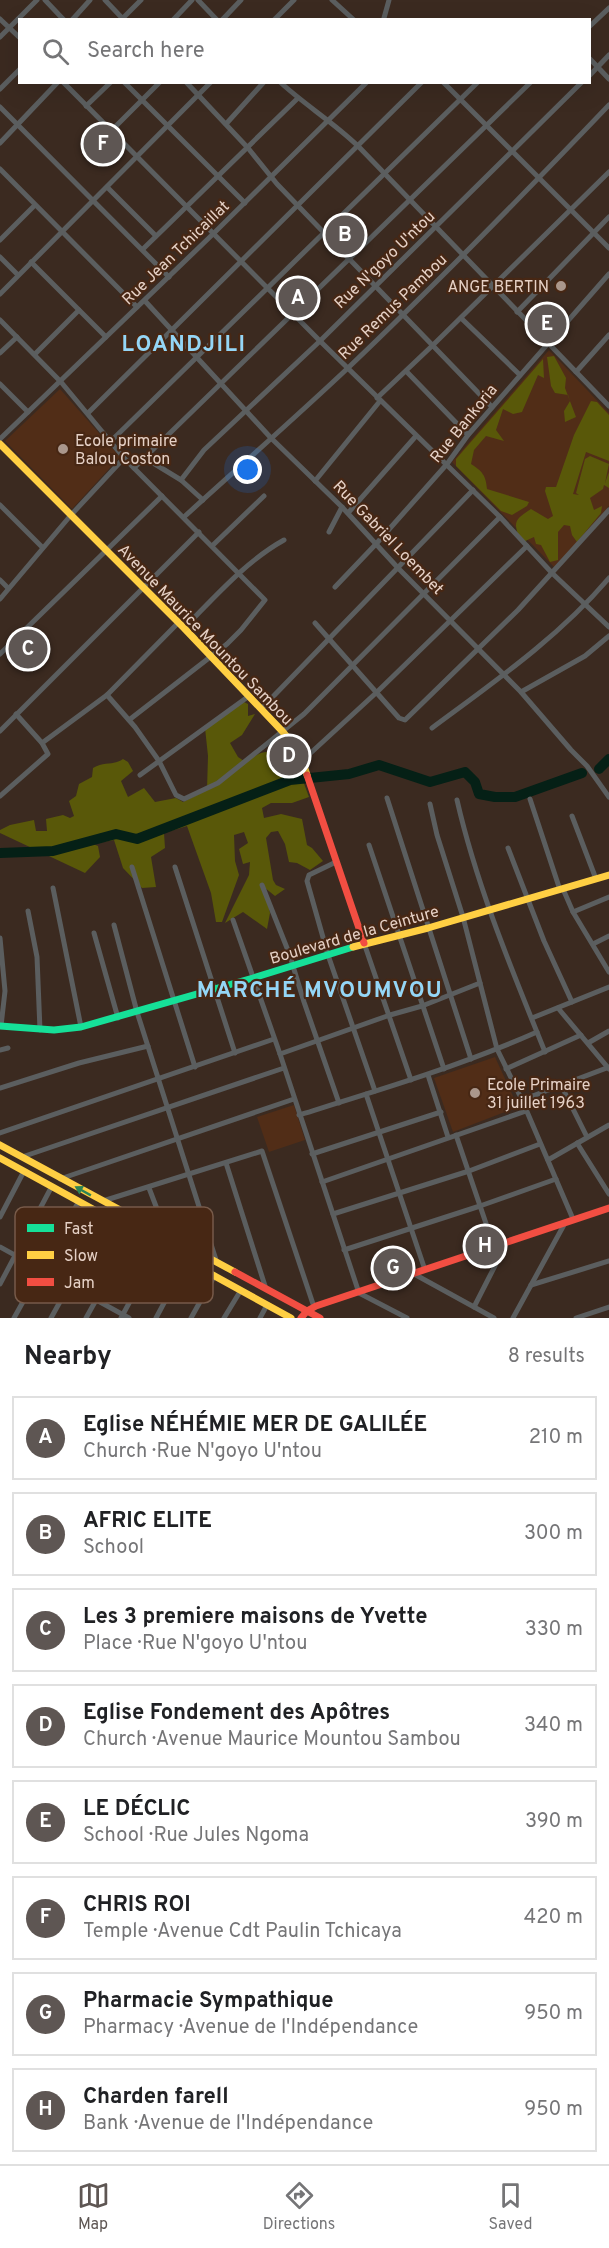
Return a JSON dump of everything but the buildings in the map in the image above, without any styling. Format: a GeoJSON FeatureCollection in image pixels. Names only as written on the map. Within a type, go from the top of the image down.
{"type":"FeatureCollection","features":[{"type":"Feature","properties":{"kind":"street"},"geometry":{"type":"LineString","coordinates":[[19,18],[38,0]]}},
{"type":"Feature","properties":{"kind":"street"},"geometry":{"type":"LineString","coordinates":[[45,0],[62,18]]}},
{"type":"Feature","properties":{"kind":"street"},"geometry":{"type":"LineString","coordinates":[[74,18],[90,0]]}},
{"type":"Feature","properties":{"kind":"street"},"geometry":{"type":"LineString","coordinates":[[105,0],[122,18]]}},
{"type":"Feature","properties":{"kind":"street"},"geometry":{"type":"LineString","coordinates":[[124,18],[141,0]]}},
{"type":"Feature","properties":{"kind":"street"},"geometry":{"type":"LineString","coordinates":[[176,18],[192,0]]}},
{"type":"Feature","properties":{"kind":"street"},"geometry":{"type":"LineString","coordinates":[[198,0],[215,18]]}},
{"type":"Feature","properties":{"kind":"street"},"geometry":{"type":"LineString","coordinates":[[224,18],[241,0]]}},
{"type":"Feature","properties":{"kind":"street"},"geometry":{"type":"LineString","coordinates":[[332,0],[352,18]]}},
{"type":"Feature","properties":{"kind":"street"},"geometry":{"type":"LineString","coordinates":[[383,18],[389,0]]}},
{"type":"Feature","properties":{"kind":"street"},"geometry":{"type":"LineString","coordinates":[[276,18],[290,1]]}},
{"type":"Feature","properties":{"kind":"street"},"geometry":{"type":"LineString","coordinates":[[591,25],[609,8]]}},
{"type":"Feature","properties":{"kind":"street"},"geometry":{"type":"LineString","coordinates":[[281,14],[286,18]]}},
{"type":"Feature","properties":{"kind":"street"},"geometry":{"type":"LineString","coordinates":[[0,19],[18,36]]}},
{"type":"Feature","properties":{"kind":"street"},"geometry":{"type":"LineString","coordinates":[[0,37],[18,19]]}},
{"type":"Feature","properties":{"kind":"street"},"geometry":{"type":"LineString","coordinates":[[591,74],[609,55]]}},
{"type":"Feature","properties":{"kind":"street"},"geometry":{"type":"LineString","coordinates":[[591,60],[609,79]]}},
{"type":"Feature","properties":{"kind":"street"},"geometry":{"type":"LineString","coordinates":[[0,89],[18,71]]}},
{"type":"Feature","properties":{"kind":"street"},"geometry":{"type":"LineString","coordinates":[[0,143],[56,84]]}},
{"type":"Feature","properties":{"kind":"street"},"geometry":{"type":"LineString","coordinates":[[65,84],[320,341],[500,517],[584,605],[609,627]]}},
{"type":"Feature","properties":{"kind":"street"},"geometry":{"type":"LineString","coordinates":[[86,106],[109,84]]}},
{"type":"Feature","properties":{"kind":"street"},"geometry":{"type":"LineString","coordinates":[[126,84],[244,203]]}},
{"type":"Feature","properties":{"kind":"street"},"geometry":{"type":"LineString","coordinates":[[111,131],[158,84]]}},
{"type":"Feature","properties":{"kind":"street"},"geometry":{"type":"LineString","coordinates":[[188,84],[249,148],[271,177],[324,234],[492,406]]}},
{"type":"Feature","properties":{"kind":"street"},"geometry":{"type":"LineString","coordinates":[[0,294],[210,84]]}},
{"type":"Feature","properties":{"kind":"street"},"geometry":{"type":"LineString","coordinates":[[226,124],[262,84]]}},
{"type":"Feature","properties":{"kind":"street"},"geometry":{"type":"LineString","coordinates":[[282,84],[330,121],[357,146],[609,406]]}},
{"type":"Feature","properties":{"kind":"street"},"geometry":{"type":"LineString","coordinates":[[357,84],[361,89]]}},
{"type":"Feature","properties":{"kind":"street","name":"Rue Jean Tchicaillat"},"geometry":{"type":"LineString","coordinates":[[0,439],[145,301],[365,84]]}},
{"type":"Feature","properties":{"kind":"street"},"geometry":{"type":"LineString","coordinates":[[88,413],[420,84]]}},
{"type":"Feature","properties":{"kind":"street"},"geometry":{"type":"LineString","coordinates":[[445,84],[609,248]]}},
{"type":"Feature","properties":{"kind":"street"},"geometry":{"type":"LineString","coordinates":[[110,442],[476,84]]}},
{"type":"Feature","properties":{"kind":"street"},"geometry":{"type":"LineString","coordinates":[[134,468],[529,84]]}},
{"type":"Feature","properties":{"kind":"street","name":"Rue N'goyo U'ntou"},"geometry":{"type":"LineString","coordinates":[[181,480],[199,455],[320,341],[580,84]]}},
{"type":"Feature","properties":{"kind":"street"},"geometry":{"type":"LineString","coordinates":[[143,249],[298,98]]}},
{"type":"Feature","properties":{"kind":"street","name":"Rue Remus Pambou"},"geometry":{"type":"LineString","coordinates":[[184,517],[348,368],[464,256],[609,105]]}},
{"type":"Feature","properties":{"kind":"street"},"geometry":{"type":"LineString","coordinates":[[0,107],[169,277]]}},
{"type":"Feature","properties":{"kind":"street"},"geometry":{"type":"LineString","coordinates":[[0,169],[137,307]]}},
{"type":"Feature","properties":{"kind":"street"},"geometry":{"type":"LineString","coordinates":[[315,481],[379,399],[609,172]]}},
{"type":"Feature","properties":{"kind":"street"},"geometry":{"type":"LineString","coordinates":[[106,187],[156,236]]}},
{"type":"Feature","properties":{"kind":"street"},"geometry":{"type":"LineString","coordinates":[[0,240],[35,205]]}},
{"type":"Feature","properties":{"kind":"street"},"geometry":{"type":"LineString","coordinates":[[517,312],[609,218]]}},
{"type":"Feature","properties":{"kind":"street"},"geometry":{"type":"LineString","coordinates":[[0,257],[18,275]]}},
{"type":"Feature","properties":{"kind":"street"},"geometry":{"type":"LineString","coordinates":[[31,262],[106,337]]}},
{"type":"Feature","properties":{"kind":"street","name":"Rue Bankoria"},"geometry":{"type":"LineString","coordinates":[[335,587],[447,464],[492,406],[609,273]]}},
{"type":"Feature","properties":{"kind":"street","name":"Rue Gabriel Loembet"},"geometry":{"type":"LineString","coordinates":[[145,301],[271,438],[348,513],[398,568],[521,692],[571,750],[587,765],[609,797]]}},
{"type":"Feature","properties":{"kind":"street"},"geometry":{"type":"LineString","coordinates":[[35,354],[79,310]]}},
{"type":"Feature","properties":{"kind":"street"},"geometry":{"type":"LineString","coordinates":[[460,318],[520,375]]}},
{"type":"Feature","properties":{"kind":"street"},"geometry":{"type":"LineString","coordinates":[[0,320],[61,382],[124,458],[265,600],[241,630],[129,720]]}},
{"type":"Feature","properties":{"kind":"street"},"geometry":{"type":"LineString","coordinates":[[576,372],[609,334]]}},
{"type":"Feature","properties":{"kind":"street"},"geometry":{"type":"LineString","coordinates":[[0,353],[17,337]]}},
{"type":"Feature","properties":{"kind":"street"},"geometry":{"type":"LineString","coordinates":[[406,371],[468,435]]}},
{"type":"Feature","properties":{"kind":"street"},"geometry":{"type":"LineString","coordinates":[[0,384],[28,412]]}},
{"type":"Feature","properties":{"kind":"street"},"geometry":{"type":"LineString","coordinates":[[604,400],[609,394]]}},
{"type":"Feature","properties":{"kind":"street"},"geometry":{"type":"LineString","coordinates":[[348,513],[416,436]]}},
{"type":"Feature","properties":{"kind":"street","name":"Avenue Maurice Mountou Sambou"},"geometry":{"type":"LineString","coordinates":[[0,444],[181,625],[283,732],[303,760],[364,943]]}},
{"type":"Feature","properties":{"kind":"street"},"geometry":{"type":"LineString","coordinates":[[0,599],[42,547],[124,458]]}},
{"type":"Feature","properties":{"kind":"street"},"geometry":{"type":"LineString","coordinates":[[145,458],[181,480],[203,500]]}},
{"type":"Feature","properties":{"kind":"street"},"geometry":{"type":"LineString","coordinates":[[261,709],[473,490]]}},
{"type":"Feature","properties":{"kind":"street"},"geometry":{"type":"LineString","coordinates":[[0,654],[162,496]]}},
{"type":"Feature","properties":{"kind":"street"},"geometry":{"type":"LineString","coordinates":[[212,546],[264,496]]}},
{"type":"Feature","properties":{"kind":"street"},"geometry":{"type":"LineString","coordinates":[[0,505],[42,547]]}},
{"type":"Feature","properties":{"kind":"street"},"geometry":{"type":"LineString","coordinates":[[329,532],[342,507]]}},
{"type":"Feature","properties":{"kind":"street"},"geometry":{"type":"LineString","coordinates":[[315,623],[399,718],[405,720],[552,573],[609,510]]}},
{"type":"Feature","properties":{"kind":"street"},"geometry":{"type":"LineString","coordinates":[[107,695],[129,720],[159,761],[176,795],[184,799],[218,783],[283,732],[320,699],[500,517]]}},
{"type":"Feature","properties":{"kind":"street"},"geometry":{"type":"LineString","coordinates":[[0,731],[199,532]]}},
{"type":"Feature","properties":{"kind":"street"},"geometry":{"type":"LineString","coordinates":[[42,743],[107,695],[181,625],[272,546],[284,540]]}},
{"type":"Feature","properties":{"kind":"street"},"geometry":{"type":"LineString","coordinates":[[303,760],[377,692],[527,546]]}},
{"type":"Feature","properties":{"kind":"street"},"geometry":{"type":"LineString","coordinates":[[432,728],[549,639],[609,578]]}},
{"type":"Feature","properties":{"kind":"street"},"geometry":{"type":"LineString","coordinates":[[0,580],[8,588]]}},
{"type":"Feature","properties":{"kind":"street"},"geometry":{"type":"LineString","coordinates":[[521,692],[585,656],[609,636]]}},
{"type":"Feature","properties":{"kind":"street"},"geometry":{"type":"LineString","coordinates":[[140,775],[249,696]]}},
{"type":"Feature","properties":{"kind":"street"},"geometry":{"type":"LineString","coordinates":[[0,796],[46,758],[48,751],[16,714]]}},
{"type":"Feature","properties":{"kind":"street"},"geometry":{"type":"LineString","coordinates":[[387,798],[471,1059]]}},
{"type":"Feature","properties":{"kind":"street"},"geometry":{"type":"LineString","coordinates":[[530,799],[562,890],[573,912],[607,964],[609,972]]}},
{"type":"Feature","properties":{"kind":"street"},"geometry":{"type":"LineString","coordinates":[[457,800],[464,830],[490,909],[545,1052]]}},
{"type":"Feature","properties":{"kind":"street"},"geometry":{"type":"LineString","coordinates":[[430,804],[437,835],[463,917],[497,1049],[548,1160],[570,1220],[513,1318]]}},
{"type":"Feature","properties":{"kind":"street"},"geometry":{"type":"LineString","coordinates":[[572,816],[596,879]]}},
{"type":"Feature","properties":{"kind":"street"},"geometry":{"type":"LineString","coordinates":[[369,845],[444,1069]]}},
{"type":"Feature","properties":{"kind":"street"},"geometry":{"type":"LineString","coordinates":[[508,848],[572,1002]]}},
{"type":"Feature","properties":{"kind":"street"},"geometry":{"type":"LineString","coordinates":[[336,862],[309,875],[306,880],[328,955],[375,1091]]}},
{"type":"Feature","properties":{"kind":"street"},"geometry":{"type":"LineString","coordinates":[[132,867],[195,1067]]}},
{"type":"Feature","properties":{"kind":"street"},"geometry":{"type":"LineString","coordinates":[[175,867],[235,1053]]}},
{"type":"Feature","properties":{"kind":"street","name":"Boulevard de la Ceinture"},"geometry":{"type":"LineString","coordinates":[[1,1026],[69,1030],[118,1018],[364,943],[428,928],[609,875]]}},
{"type":"Feature","properties":{"kind":"street"},"geometry":{"type":"LineString","coordinates":[[262,885],[278,921],[339,1103]]}},
{"type":"Feature","properties":{"kind":"street"},"geometry":{"type":"LineString","coordinates":[[53,888],[81,1027]]}},
{"type":"Feature","properties":{"kind":"street"},"geometry":{"type":"LineString","coordinates":[[573,912],[609,897]]}},
{"type":"Feature","properties":{"kind":"street"},"geometry":{"type":"LineString","coordinates":[[28,911],[37,957],[40,1030]]}},
{"type":"Feature","properties":{"kind":"street"},"geometry":{"type":"LineString","coordinates":[[232,920],[280,1054],[359,1293],[407,1318]]}},
{"type":"Feature","properties":{"kind":"street"},"geometry":{"type":"LineString","coordinates":[[114,925],[137,1012],[179,1138],[199,1207]]}},
{"type":"Feature","properties":{"kind":"street"},"geometry":{"type":"LineString","coordinates":[[94,933],[118,1018]]}},
{"type":"Feature","properties":{"kind":"street"},"geometry":{"type":"LineString","coordinates":[[593,944],[609,936]]}},
{"type":"Feature","properties":{"kind":"street"},"geometry":{"type":"LineString","coordinates":[[0,938],[5,991],[1,1026]]}},
{"type":"Feature","properties":{"kind":"street"},"geometry":{"type":"LineString","coordinates":[[364,943],[411,1080]]}},
{"type":"Feature","properties":{"kind":"street"},"geometry":{"type":"LineString","coordinates":[[280,1054],[422,1006],[480,983]]}},
{"type":"Feature","properties":{"kind":"street"},"geometry":{"type":"LineString","coordinates":[[532,1018],[609,987]]}},
{"type":"Feature","properties":{"kind":"street"},"geometry":{"type":"LineString","coordinates":[[522,1100],[609,1068],[558,1008]]}},
{"type":"Feature","properties":{"kind":"street"},"geometry":{"type":"LineString","coordinates":[[588,1043],[609,1031]]}},
{"type":"Feature","properties":{"kind":"street"},"geometry":{"type":"LineString","coordinates":[[300,1115],[428,1075],[537,1032]]}},
{"type":"Feature","properties":{"kind":"street"},"geometry":{"type":"LineString","coordinates":[[506,1069],[581,1035]]}},
{"type":"Feature","properties":{"kind":"street"},"geometry":{"type":"LineString","coordinates":[[0,1133],[274,1039]]}},
{"type":"Feature","properties":{"kind":"street"},"geometry":{"type":"LineString","coordinates":[[0,1089],[79,1063],[148,1046]]}},
{"type":"Feature","properties":{"kind":"street"},"geometry":{"type":"LineString","coordinates":[[0,1050],[8,1048]]}},
{"type":"Feature","properties":{"kind":"street"},"geometry":{"type":"LineString","coordinates":[[22,1157],[284,1068]]}},
{"type":"Feature","properties":{"kind":"street"},"geometry":{"type":"LineString","coordinates":[[428,1075],[448,1137]]}},
{"type":"Feature","properties":{"kind":"street"},"geometry":{"type":"LineString","coordinates":[[561,1085],[587,1137]]}},
{"type":"Feature","properties":{"kind":"street"},"geometry":{"type":"LineString","coordinates":[[366,1094],[425,1270]]}},
{"type":"Feature","properties":{"kind":"street"},"geometry":{"type":"LineString","coordinates":[[60,1179],[294,1099]]}},
{"type":"Feature","properties":{"kind":"street"},"geometry":{"type":"LineString","coordinates":[[322,1182],[526,1111]]}},
{"type":"Feature","properties":{"kind":"street"},"geometry":{"type":"LineString","coordinates":[[312,1154],[441,1112]]}},
{"type":"Feature","properties":{"kind":"street"},"geometry":{"type":"LineString","coordinates":[[548,1160],[609,1125]]}},
{"type":"Feature","properties":{"kind":"street"},"geometry":{"type":"LineString","coordinates":[[456,1135],[480,1206],[501,1254],[474,1307]]}},
{"type":"Feature","properties":{"kind":"street"},"geometry":{"type":"LineString","coordinates":[[577,1143],[609,1194]]}},
{"type":"Feature","properties":{"kind":"street"},"geometry":{"type":"LineString","coordinates":[[333,1214],[469,1171],[540,1144]]}},
{"type":"Feature","properties":{"kind":"street"},"geometry":{"type":"LineString","coordinates":[[0,1145],[113,1207]]}},
{"type":"Feature","properties":{"kind":"street"},"geometry":{"type":"LineString","coordinates":[[102,1201],[262,1151],[310,1309],[317,1317],[324,1305]]}},
{"type":"Feature","properties":{"kind":"street"},"geometry":{"type":"LineString","coordinates":[[0,1158],[90,1207]]}},
{"type":"Feature","properties":{"kind":"street"},"geometry":{"type":"LineString","coordinates":[[226,1163],[266,1289]]}},
{"type":"Feature","properties":{"kind":"street"},"geometry":{"type":"LineString","coordinates":[[0,1217],[24,1171]]}},
{"type":"Feature","properties":{"kind":"street"},"geometry":{"type":"LineString","coordinates":[[344,1250],[556,1179]]}},
{"type":"Feature","properties":{"kind":"street"},"geometry":{"type":"LineString","coordinates":[[41,1207],[52,1186]]}},
{"type":"Feature","properties":{"kind":"street"},"geometry":{"type":"LineString","coordinates":[[149,1188],[156,1207]]}},
{"type":"Feature","properties":{"kind":"street"},"geometry":{"type":"LineString","coordinates":[[75,1207],[78,1201]]}},
{"type":"Feature","properties":{"kind":"street"},"geometry":{"type":"LineString","coordinates":[[301,1318],[310,1309],[609,1208]]}},
{"type":"Feature","properties":{"kind":"street"},"geometry":{"type":"LineString","coordinates":[[0,1247],[15,1254]]}},
{"type":"Feature","properties":{"kind":"street"},"geometry":{"type":"LineString","coordinates":[[213,1251],[217,1263]]}},
{"type":"Feature","properties":{"kind":"street"},"geometry":{"type":"LineString","coordinates":[[0,1284],[15,1257]]}},
{"type":"Feature","properties":{"kind":"street"},"geometry":{"type":"LineString","coordinates":[[531,1285],[609,1260]]}},
{"type":"Feature","properties":{"kind":"street"},"geometry":{"type":"LineString","coordinates":[[213,1261],[310,1309]]}},
{"type":"Feature","properties":{"kind":"street"},"geometry":{"type":"LineString","coordinates":[[414,1274],[494,1318]]}},
{"type":"Feature","properties":{"kind":"street"},"geometry":{"type":"LineString","coordinates":[[213,1279],[215,1275],[291,1318]]}},
{"type":"Feature","properties":{"kind":"street"},"geometry":{"type":"LineString","coordinates":[[224,1318],[241,1290]]}},
{"type":"Feature","properties":{"kind":"street"},"geometry":{"type":"LineString","coordinates":[[14,1318],[23,1303]]}},
{"type":"Feature","properties":{"kind":"street"},"geometry":{"type":"LineString","coordinates":[[51,1318],[59,1303]]}},
{"type":"Feature","properties":{"kind":"street"},"geometry":{"type":"LineString","coordinates":[[86,1318],[94,1303]]}},
{"type":"Feature","properties":{"kind":"street"},"geometry":{"type":"LineString","coordinates":[[99,1303],[125,1317],[132,1303]]}},
{"type":"Feature","properties":{"kind":"street"},"geometry":{"type":"LineString","coordinates":[[156,1318],[164,1303]]}},
{"type":"Feature","properties":{"kind":"street"},"geometry":{"type":"LineString","coordinates":[[191,1318],[199,1303]]}},
{"type":"Feature","properties":{"kind":"street"},"geometry":{"type":"LineString","coordinates":[[260,1318],[267,1305]]}},
{"type":"Feature","properties":{"kind":"street"},"geometry":{"type":"LineString","coordinates":[[576,1318],[609,1306]]}},
{"type":"Feature","properties":{"kind":"shaded area"},"geometry":{"type":"Polygon","coordinates":[[[549,350],[609,413],[609,506],[555,568],[452,462],[549,350]]]}},
{"type":"Feature","properties":{"kind":"shaded area"},"geometry":{"type":"Polygon","coordinates":[[[554,356],[566,378],[565,388],[568,395],[555,393],[551,386],[547,357],[554,356]]]}},
{"type":"Feature","properties":{"kind":"shaded area"},"geometry":{"type":"Polygon","coordinates":[[[543,359],[544,378],[538,375],[522,412],[513,414],[503,409],[496,430],[504,441],[486,436],[474,450],[471,464],[483,474],[487,489],[529,502],[527,506],[512,515],[501,511],[456,466],[456,459],[543,359]]]}},
{"type":"Feature","properties":{"kind":"shaded area","name":"Ecole primaire Balou Coston"},"geometry":{"type":"Polygon","coordinates":[[[60,389],[120,457],[72,509],[5,441],[60,389]]]}},
{"type":"Feature","properties":{"kind":"shaded area"},"geometry":{"type":"Polygon","coordinates":[[[570,401],[576,417],[565,422],[564,411],[570,401]]]}},
{"type":"Feature","properties":{"kind":"shaded area"},"geometry":{"type":"Polygon","coordinates":[[[591,401],[597,402],[609,415],[609,461],[586,452],[573,494],[579,495],[576,493],[585,459],[590,456],[609,464],[605,483],[609,472],[609,488],[604,485],[603,489],[590,498],[594,510],[602,506],[601,513],[577,542],[570,526],[564,525],[558,532],[558,560],[550,562],[541,545],[536,544],[534,537],[521,543],[516,523],[531,509],[548,519],[553,516],[545,491],[546,487],[556,487],[574,435],[591,401]]]}},
{"type":"Feature","properties":{"kind":"shaded area"},"geometry":{"type":"Polygon","coordinates":[[[242,701],[248,704],[248,716],[255,714],[242,735],[230,743],[238,757],[244,761],[270,751],[273,763],[280,771],[296,762],[309,797],[292,803],[271,803],[262,808],[264,818],[281,814],[302,819],[307,845],[323,861],[310,870],[297,863],[289,862],[285,844],[278,831],[271,832],[266,838],[273,880],[276,885],[285,889],[275,896],[265,888],[270,913],[267,929],[243,912],[225,923],[249,875],[250,862],[243,864],[239,849],[248,843],[244,832],[234,835],[235,861],[239,875],[222,922],[216,922],[211,893],[187,826],[164,833],[165,848],[151,857],[156,887],[142,888],[123,868],[114,840],[93,844],[98,846],[100,857],[85,873],[0,833],[0,830],[10,825],[34,820],[36,831],[47,831],[46,819],[63,815],[70,818],[74,816],[69,801],[76,796],[79,784],[92,777],[93,768],[123,759],[128,762],[133,771],[121,781],[128,797],[144,788],[155,802],[176,798],[183,802],[207,790],[208,756],[205,728],[242,701]]]}},
{"type":"Feature","properties":{"kind":"shaded area","name":"Ecole Primaire 31 juillet 1963"},"geometry":{"type":"Polygon","coordinates":[[[495,1057],[518,1107],[453,1132],[434,1078],[495,1057]]]}},
{"type":"Feature","properties":{"kind":"shaded area"},"geometry":{"type":"Polygon","coordinates":[[[294,1105],[305,1140],[269,1152],[257,1117],[294,1105]]]}},
{"type":"Feature","properties":{"kind":"waterway"},"geometry":{"type":"LineString","coordinates":[[599,769],[609,759]]}},
{"type":"Feature","properties":{"kind":"waterway"},"geometry":{"type":"LineString","coordinates":[[0,853],[53,851],[116,834],[137,839],[290,780],[349,774],[379,765],[430,782],[465,772],[475,782],[479,794],[495,797],[515,797],[582,773]]}},
{"type":"Feature","properties":{"kind":"traffic: fast"},"geometry":{"type":"LineString","coordinates":[[0,1026],[54,1030],[81,1027],[353,947]]}},
{"type":"Feature","properties":{"kind":"traffic: slow"},"geometry":{"type":"LineString","coordinates":[[0,444],[184,628],[283,732],[300,753],[307,775]]}},
{"type":"Feature","properties":{"kind":"traffic: slow"},"geometry":{"type":"LineString","coordinates":[[353,947],[428,928],[609,875]]}},
{"type":"Feature","properties":{"kind":"traffic: slow"},"geometry":{"type":"LineString","coordinates":[[0,1145],[115,1207]]}},
{"type":"Feature","properties":{"kind":"traffic: slow"},"geometry":{"type":"LineString","coordinates":[[0,1158],[89,1207]]}},
{"type":"Feature","properties":{"kind":"traffic: slow"},"geometry":{"type":"LineString","coordinates":[[213,1260],[235,1272]]}},
{"type":"Feature","properties":{"kind":"traffic: slow"},"geometry":{"type":"LineString","coordinates":[[213,1275],[291,1318]]}},
{"type":"Feature","properties":{"kind":"traffic: jam"},"geometry":{"type":"LineString","coordinates":[[307,775],[364,943]]}},
{"type":"Feature","properties":{"kind":"traffic: jam"},"geometry":{"type":"LineString","coordinates":[[301,1318],[316,1306],[609,1208]]}},
{"type":"Feature","properties":{"kind":"traffic: jam"},"geometry":{"type":"LineString","coordinates":[[235,1272],[320,1318]]}},
{"type":"Feature","properties":{"kind":"place","name":"CHRIS ROI"},"geometry":{"type":"Point","coordinates":[103,144]}},
{"type":"Feature","properties":{"kind":"place","name":"AFRIC ELITE"},"geometry":{"type":"Point","coordinates":[345,235]}},
{"type":"Feature","properties":{"kind":"place","name":"ANGE BERTIN"},"geometry":{"type":"Point","coordinates":[561,286]}},
{"type":"Feature","properties":{"kind":"place","name":"Eglise NÉHÉMIE MER DE GALILÉE"},"geometry":{"type":"Point","coordinates":[298,298]}},
{"type":"Feature","properties":{"kind":"place","name":"LE DÉCLIC"},"geometry":{"type":"Point","coordinates":[547,324]}},
{"type":"Feature","properties":{"kind":"place","name":"Ecole primaire Balou Coston"},"geometry":{"type":"Point","coordinates":[63,449]}},
{"type":"Feature","properties":{"kind":"place","name":"Les 3 premiere maisons de Yvette"},"geometry":{"type":"Point","coordinates":[28,649]}},
{"type":"Feature","properties":{"kind":"place","name":"Eglise Fondement des Apôtres"},"geometry":{"type":"Point","coordinates":[289,756]}},
{"type":"Feature","properties":{"kind":"place","name":"Ecole Primaire 31 juillet 1963"},"geometry":{"type":"Point","coordinates":[475,1093]}},
{"type":"Feature","properties":{"kind":"place","name":"Charden farell"},"geometry":{"type":"Point","coordinates":[485,1246]}},
{"type":"Feature","properties":{"kind":"place","name":"Pharmacie Sympathique"},"geometry":{"type":"Point","coordinates":[393,1268]}},
{"type":"Feature","properties":{"kind":"district","name":"LOANDJILI"},"geometry":{"type":"Point","coordinates":[184,343]}},
{"type":"Feature","properties":{"kind":"district","name":"MARCHÉ MVOUMVOU"},"geometry":{"type":"Point","coordinates":[320,989]}}]}
